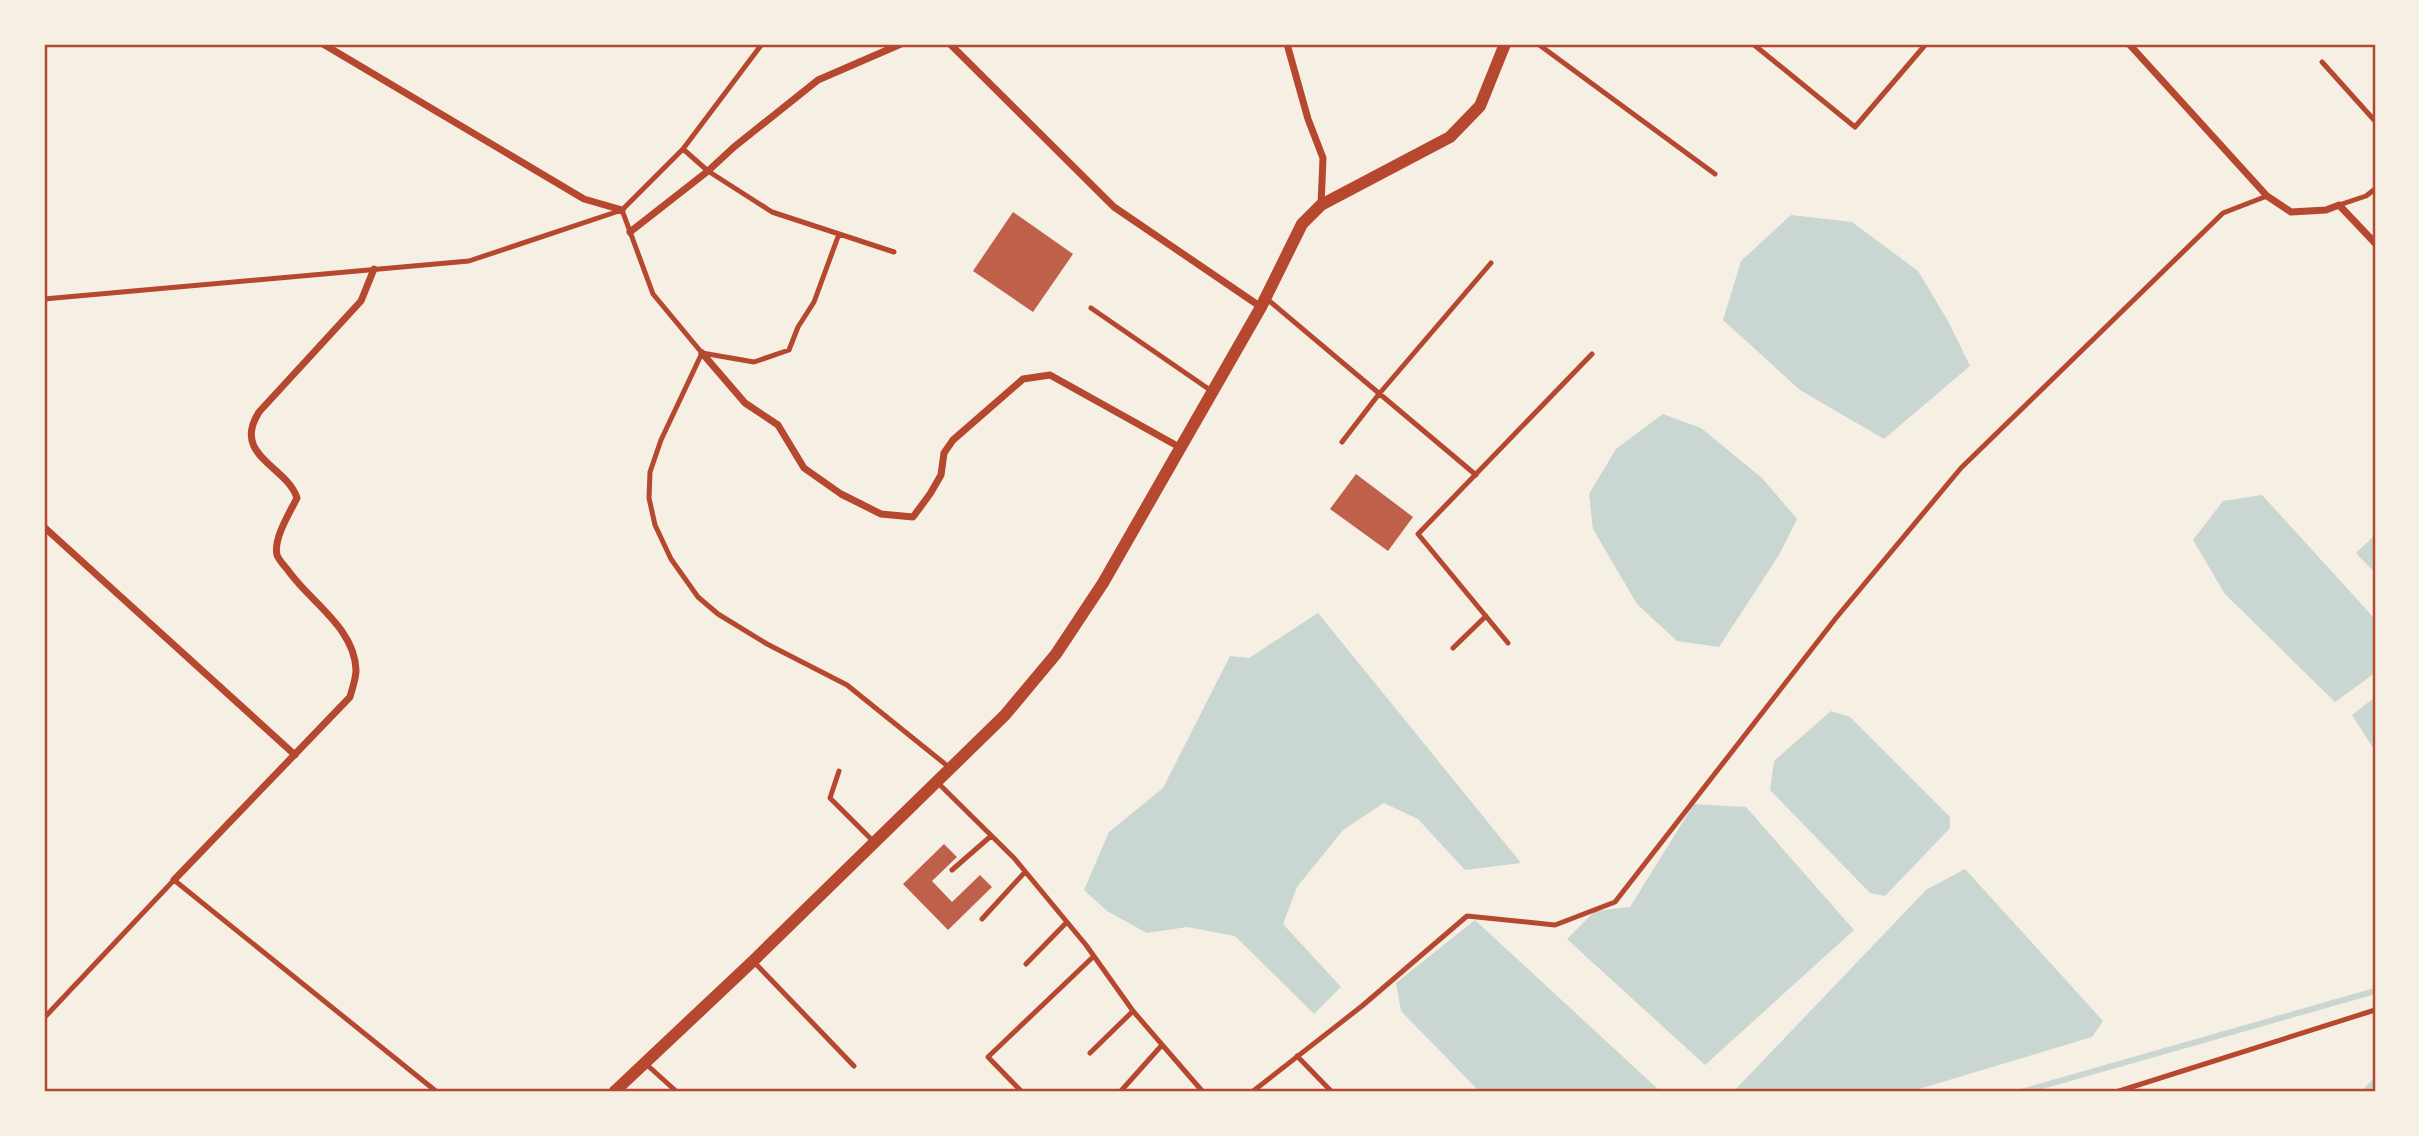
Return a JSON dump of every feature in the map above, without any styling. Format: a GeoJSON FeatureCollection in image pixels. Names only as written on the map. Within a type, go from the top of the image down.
{"type":"FeatureCollection","features":[{"type":"Feature","properties":{"kind":"street"},"geometry":{"type":"LineString","coordinates":[[323,44],[584,199],[622,209]]}},
{"type":"Feature","properties":{"kind":"street"},"geometry":{"type":"LineString","coordinates":[[630,232],[818,80],[901,44]]}},
{"type":"Feature","properties":{"kind":"street"},"geometry":{"type":"LineString","coordinates":[[950,44],[1114,207],[1263,303]]}},
{"type":"Feature","properties":{"kind":"street"},"geometry":{"type":"LineString","coordinates":[[1287,44],[1308,119],[1323,158],[1321,205]]}},
{"type":"Feature","properties":{"kind":"street"},"geometry":{"type":"LineString","coordinates":[[614,1092],[753,961],[1005,715],[1056,654],[1103,583],[1263,303],[1302,224],[1321,205],[1450,137],[1480,106],[1505,44]]}},
{"type":"Feature","properties":{"kind":"street"},"geometry":{"type":"LineString","coordinates":[[2129,44],[2267,196],[2291,212],[2326,210],[2339,205],[2375,243]]}},
{"type":"Feature","properties":{"kind":"street"},"geometry":{"type":"LineString","coordinates":[[174,880],[350,697],[356,673],[353,652],[334,621],[296,581],[278,556],[277,547],[282,528],[297,498],[294,489],[265,462],[253,446],[251,424],[361,301],[374,269]]}},
{"type":"Feature","properties":{"kind":"street"},"geometry":{"type":"LineString","coordinates":[[702,352],[745,403],[778,425],[804,468],[841,494],[881,514],[913,517],[941,475],[944,453],[953,440],[1023,379],[1050,375],[1181,448]]}},
{"type":"Feature","properties":{"kind":"street"},"geometry":{"type":"LineString","coordinates":[[44,527],[295,755]]}},
{"type":"Feature","properties":{"kind":"lane"},"geometry":{"type":"LineString","coordinates":[[44,299],[469,261],[622,209],[683,149],[762,44]]}},
{"type":"Feature","properties":{"kind":"lane"},"geometry":{"type":"LineString","coordinates":[[1538,44],[1715,174]]}},
{"type":"Feature","properties":{"kind":"lane"},"geometry":{"type":"LineString","coordinates":[[1753,44],[1855,127],[1926,44]]}},
{"type":"Feature","properties":{"kind":"lane"},"geometry":{"type":"LineString","coordinates":[[2322,62],[2375,121]]}},
{"type":"Feature","properties":{"kind":"lane"},"geometry":{"type":"LineString","coordinates":[[683,149],[708,171],[772,212],[894,252]]}},
{"type":"Feature","properties":{"kind":"lane"},"geometry":{"type":"LineString","coordinates":[[2339,205],[2375,190]]}},
{"type":"Feature","properties":{"kind":"lane"},"geometry":{"type":"LineString","coordinates":[[1252,1092],[1362,1006],[1467,916],[1555,925],[1615,902],[1836,618],[1961,468],[2222,213],[2267,196]]}},
{"type":"Feature","properties":{"kind":"lane"},"geometry":{"type":"LineString","coordinates":[[622,209],[653,294],[702,352],[754,362],[789,350],[798,327],[814,302],[839,234]]}},
{"type":"Feature","properties":{"kind":"lane"},"geometry":{"type":"LineString","coordinates":[[1342,442],[1379,394],[1491,262]]}},
{"type":"Feature","properties":{"kind":"lane"},"geometry":{"type":"LineString","coordinates":[[1263,303],[1476,475]]}},
{"type":"Feature","properties":{"kind":"lane"},"geometry":{"type":"LineString","coordinates":[[1091,308],[1213,392]]}},
{"type":"Feature","properties":{"kind":"lane"},"geometry":{"type":"LineString","coordinates":[[702,352],[661,440],[650,472],[649,498],[655,525],[671,559],[698,597],[718,614],[847,685],[950,768]]}},
{"type":"Feature","properties":{"kind":"lane"},"geometry":{"type":"LineString","coordinates":[[1508,643],[1419,534],[1592,354]]}},
{"type":"Feature","properties":{"kind":"lane"},"geometry":{"type":"LineString","coordinates":[[1452,648],[1486,616]]}},
{"type":"Feature","properties":{"kind":"lane"},"geometry":{"type":"LineString","coordinates":[[839,771],[830,798],[874,842]]}},
{"type":"Feature","properties":{"kind":"lane"},"geometry":{"type":"LineString","coordinates":[[936,781],[1025,872],[1094,956],[1133,1011],[1203,1092]]}},
{"type":"Feature","properties":{"kind":"lane"},"geometry":{"type":"LineString","coordinates":[[952,870],[991,836]]}},
{"type":"Feature","properties":{"kind":"lane"},"geometry":{"type":"LineString","coordinates":[[982,919],[1025,872]]}},
{"type":"Feature","properties":{"kind":"lane"},"geometry":{"type":"LineString","coordinates":[[44,1018],[174,880],[437,1092]]}},
{"type":"Feature","properties":{"kind":"lane"},"geometry":{"type":"LineString","coordinates":[[1026,964],[1067,922]]}},
{"type":"Feature","properties":{"kind":"lane"},"geometry":{"type":"LineString","coordinates":[[1022,1092],[988,1056],[1094,956]]}},
{"type":"Feature","properties":{"kind":"lane"},"geometry":{"type":"LineString","coordinates":[[753,961],[854,1066]]}},
{"type":"Feature","properties":{"kind":"lane"},"geometry":{"type":"LineString","coordinates":[[2116,1092],[2375,1010]]}},
{"type":"Feature","properties":{"kind":"lane"},"geometry":{"type":"LineString","coordinates":[[1090,1053],[1133,1011]]}},
{"type":"Feature","properties":{"kind":"lane"},"geometry":{"type":"LineString","coordinates":[[1120,1092],[1162,1045]]}},
{"type":"Feature","properties":{"kind":"lane"},"geometry":{"type":"LineString","coordinates":[[1297,1056],[1332,1092]]}},
{"type":"Feature","properties":{"kind":"lane"},"geometry":{"type":"LineString","coordinates":[[644,1062],[677,1092]]}},
{"type":"Feature","properties":{"kind":"shaded area"},"geometry":{"type":"Polygon","coordinates":[[[1791,215],[1852,222],[1918,271],[1948,321],[1970,366],[1884,439],[1800,390],[1723,320],[1741,261],[1791,215]]]}},
{"type":"Feature","properties":{"kind":"shaded area"},"geometry":{"type":"Polygon","coordinates":[[[1663,414],[1701,428],[1762,478],[1797,519],[1779,555],[1719,647],[1677,641],[1637,604],[1593,529],[1589,494],[1616,449],[1663,414]]]}},
{"type":"Feature","properties":{"kind":"shaded area"},"geometry":{"type":"Polygon","coordinates":[[[2262,495],[2375,619],[2375,673],[2335,702],[2225,594],[2193,540],[2223,501],[2262,495]]]}},
{"type":"Feature","properties":{"kind":"shaded area"},"geometry":{"type":"Polygon","coordinates":[[[2375,535],[2375,573],[2356,553],[2375,535]]]}},
{"type":"Feature","properties":{"kind":"shaded area"},"geometry":{"type":"Polygon","coordinates":[[[1318,613],[1521,863],[1465,870],[1418,819],[1384,803],[1343,830],[1297,887],[1283,924],[1341,987],[1314,1014],[1235,936],[1187,927],[1147,933],[1107,911],[1084,890],[1109,832],[1163,788],[1230,656],[1249,658],[1318,613]]]}},
{"type":"Feature","properties":{"kind":"shaded area"},"geometry":{"type":"Polygon","coordinates":[[[2375,697],[2375,751],[2352,715],[2375,697]]]}},
{"type":"Feature","properties":{"kind":"shaded area"},"geometry":{"type":"Polygon","coordinates":[[[1831,711],[1850,717],[1950,817],[1950,828],[1885,896],[1870,893],[1770,790],[1774,761],[1831,711]]]}},
{"type":"Feature","properties":{"kind":"shaded area"},"geometry":{"type":"Polygon","coordinates":[[[1694,804],[1746,807],[1854,930],[1705,1065],[1567,939],[1595,911],[1630,907],[1694,804]]]}},
{"type":"Feature","properties":{"kind":"shaded area"},"geometry":{"type":"Polygon","coordinates":[[[1965,869],[2103,1021],[2092,1037],[1909,1092],[1734,1091],[1926,890],[1965,869]]]}},
{"type":"Feature","properties":{"kind":"shaded area"},"geometry":{"type":"Polygon","coordinates":[[[1475,920],[1661,1092],[1480,1092],[1401,1011],[1396,983],[1475,920]]]}},
{"type":"Feature","properties":{"kind":"building"},"geometry":{"type":"Polygon","coordinates":[[[1013,212],[1073,254],[1033,312],[973,271],[1013,212]]]}},
{"type":"Feature","properties":{"kind":"building"},"geometry":{"type":"Polygon","coordinates":[[[1356,474],[1413,517],[1388,551],[1330,509],[1356,474]]]}},
{"type":"Feature","properties":{"kind":"building"},"geometry":{"type":"Polygon","coordinates":[[[944,844],[957,857],[932,881],[952,902],[980,875],[992,887],[948,930],[903,884],[944,844]]]}},
{"type":"Feature","properties":{"kind":"waterway"},"geometry":{"type":"LineString","coordinates":[[2021,1092],[2375,991]]}},
{"type":"Feature","properties":{"kind":"waterway"},"geometry":{"type":"LineString","coordinates":[[2365,1092],[2375,1081]]}}]}
